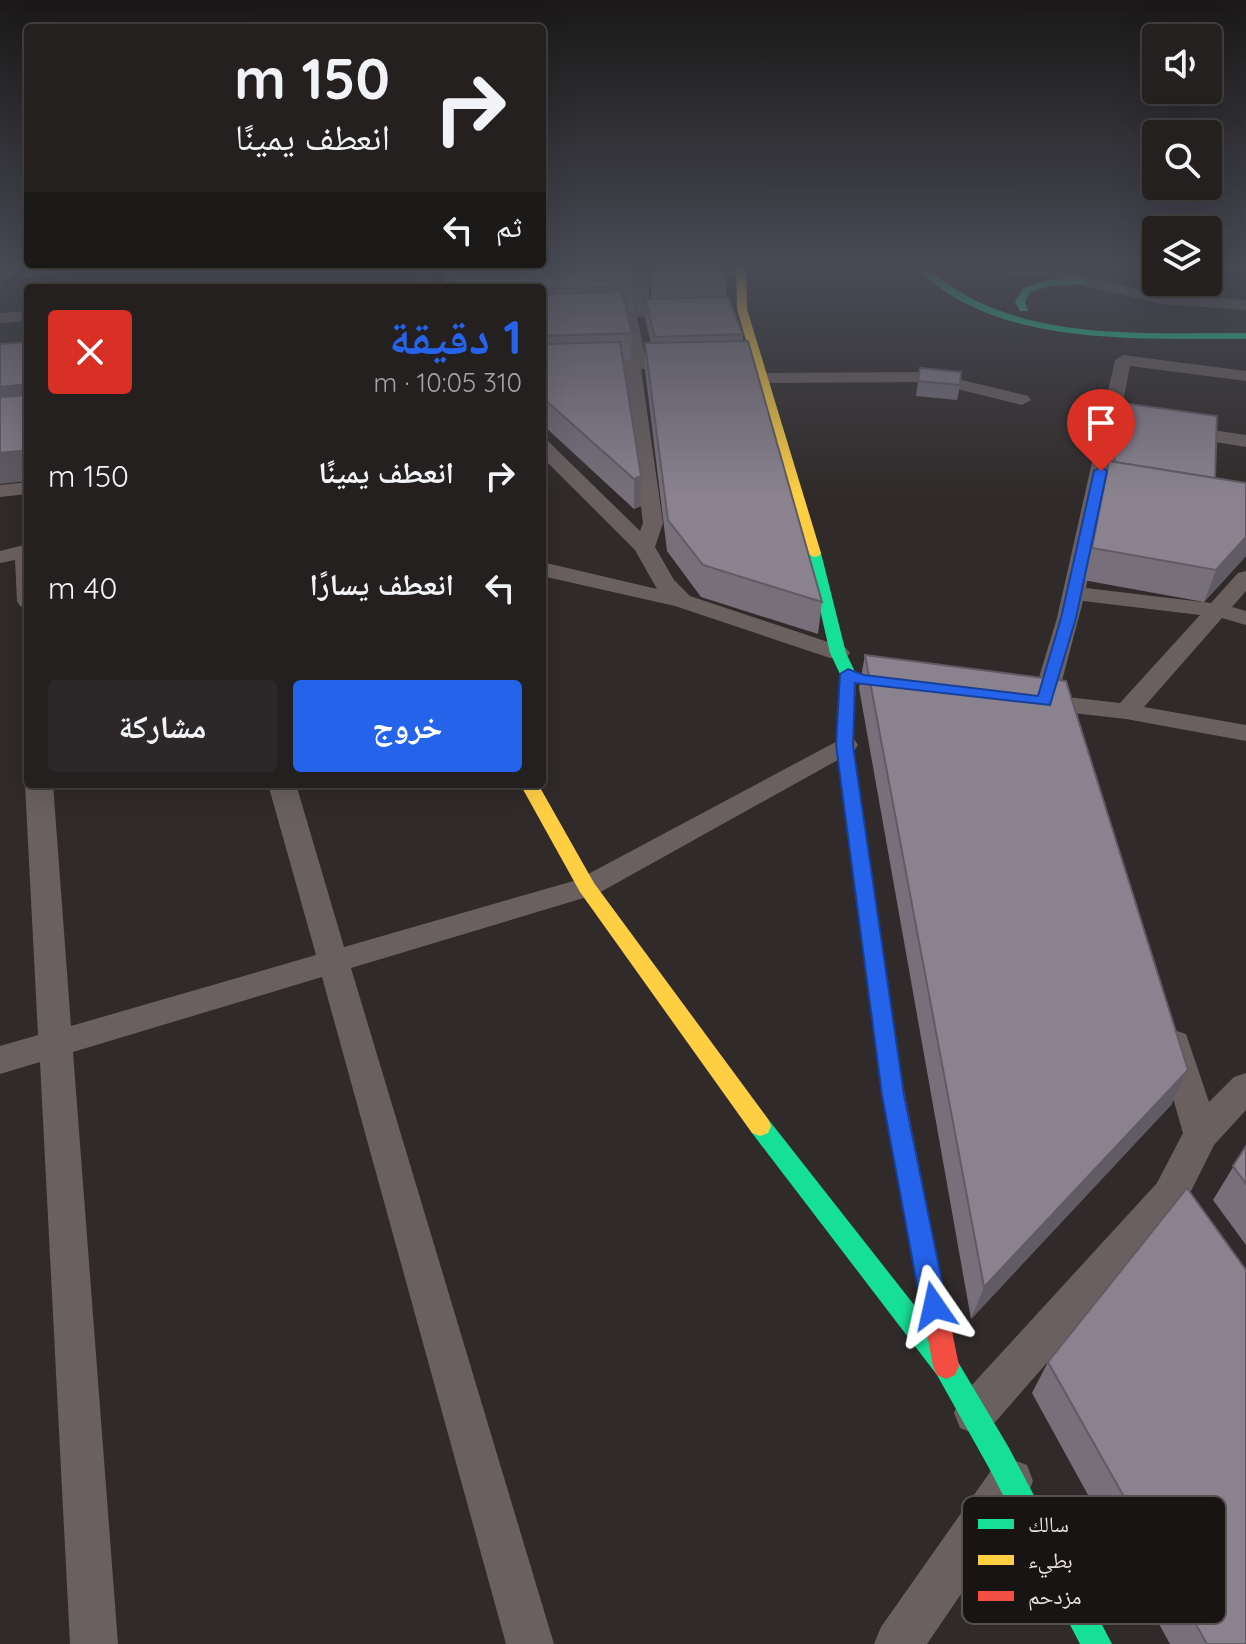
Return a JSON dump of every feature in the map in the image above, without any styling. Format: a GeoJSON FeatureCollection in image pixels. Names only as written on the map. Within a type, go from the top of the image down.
{"type":"FeatureCollection","features":[{"type":"Feature","properties":{"kind":"main road"},"geometry":{"type":"LineString","coordinates":[[746,342],[809,531],[843,664],[845,745],[893,1095],[946,1366]]}},
{"type":"Feature","properties":{"kind":"main road"},"geometry":{"type":"LineString","coordinates":[[531,788],[587,887],[800,1181],[946,1366],[1019,1496]]}},
{"type":"Feature","properties":{"kind":"main road"},"geometry":{"type":"LineString","coordinates":[[1086,1624],[1097,1644]]}},
{"type":"Feature","properties":{"kind":"street"},"geometry":{"type":"LineString","coordinates":[[635,342],[653,523],[644,547]]}},
{"type":"Feature","properties":{"kind":"street"},"geometry":{"type":"LineString","coordinates":[[1082,736],[1058,704],[1074,593],[1104,489],[1118,423],[1123,360],[1246,376]]}},
{"type":"Feature","properties":{"kind":"street"},"geometry":{"type":"LineString","coordinates":[[546,367],[699,363]]}},
{"type":"Feature","properties":{"kind":"street"},"geometry":{"type":"LineString","coordinates":[[754,367],[929,377],[1022,400]]}},
{"type":"Feature","properties":{"kind":"street"},"geometry":{"type":"LineString","coordinates":[[1156,428],[1246,441]]}},
{"type":"Feature","properties":{"kind":"street"},"geometry":{"type":"LineString","coordinates":[[546,450],[644,547],[665,584],[682,601]]}},
{"type":"Feature","properties":{"kind":"street"},"geometry":{"type":"LineString","coordinates":[[0,491],[24,488]]}},
{"type":"Feature","properties":{"kind":"street"},"geometry":{"type":"LineString","coordinates":[[0,557],[24,551]]}},
{"type":"Feature","properties":{"kind":"street"},"geometry":{"type":"LineString","coordinates":[[546,570],[682,601],[843,664],[876,681]]}},
{"type":"Feature","properties":{"kind":"street"},"geometry":{"type":"LineString","coordinates":[[1126,711],[1246,578]]}},
{"type":"Feature","properties":{"kind":"street"},"geometry":{"type":"LineString","coordinates":[[1074,593],[1217,610],[1246,618]]}},
{"type":"Feature","properties":{"kind":"street"},"geometry":{"type":"LineString","coordinates":[[1014,698],[1126,711],[1246,733]]}},
{"type":"Feature","properties":{"kind":"street"},"geometry":{"type":"LineString","coordinates":[[0,1060],[587,887],[845,745]]}},
{"type":"Feature","properties":{"kind":"street"},"geometry":{"type":"LineString","coordinates":[[39,788],[94,1644]]}},
{"type":"Feature","properties":{"kind":"street"},"geometry":{"type":"LineString","coordinates":[[283,788],[530,1644]]}},
{"type":"Feature","properties":{"kind":"street"},"geometry":{"type":"LineString","coordinates":[[1165,1011],[1201,1134]]}},
{"type":"Feature","properties":{"kind":"street"},"geometry":{"type":"LineString","coordinates":[[975,1413],[1179,1206],[1201,1134],[1246,1087]]}},
{"type":"Feature","properties":{"kind":"street"},"geometry":{"type":"LineString","coordinates":[[1001,1496],[1011,1481]]}},
{"type":"Feature","properties":{"kind":"street"},"geometry":{"type":"LineString","coordinates":[[898,1644],[962,1552]]}},
{"type":"Feature","properties":{"kind":"building"},"geometry":{"type":"Polygon","coordinates":[[[24,342],[24,384],[0,387],[0,344],[24,342]]]}},
{"type":"Feature","properties":{"kind":"building"},"geometry":{"type":"Polygon","coordinates":[[[620,342],[641,476],[634,479],[546,401],[546,344],[620,342]]]}},
{"type":"Feature","properties":{"kind":"building"},"geometry":{"type":"Polygon","coordinates":[[[748,342],[822,602],[703,565],[668,520],[645,343],[748,342]]]}},
{"type":"Feature","properties":{"kind":"building"},"geometry":{"type":"Polygon","coordinates":[[[920,368],[961,372],[960,385],[918,381],[920,368]]]}},
{"type":"Feature","properties":{"kind":"building"},"geometry":{"type":"Polygon","coordinates":[[[24,395],[24,450],[0,453],[0,397],[24,395]]]}},
{"type":"Feature","properties":{"kind":"building"},"geometry":{"type":"Polygon","coordinates":[[[1122,403],[1217,416],[1215,478],[1114,462],[1122,403]]]}},
{"type":"Feature","properties":{"kind":"building"},"geometry":{"type":"Polygon","coordinates":[[[1109,461],[1246,483],[1246,537],[1216,570],[1092,548],[1109,461]]]}},
{"type":"Feature","properties":{"kind":"building"},"geometry":{"type":"Polygon","coordinates":[[[865,655],[1066,681],[1188,1070],[984,1287],[865,655]]]}},
{"type":"Feature","properties":{"kind":"building"},"geometry":{"type":"Polygon","coordinates":[[[1246,1146],[1246,1184],[1233,1166],[1246,1146]]]}},
{"type":"Feature","properties":{"kind":"building"},"geometry":{"type":"Polygon","coordinates":[[[1187,1188],[1246,1270],[1246,1644],[1207,1644],[1196,1624],[1226,1624],[1226,1496],[1124,1496],[1048,1362],[1187,1188]]]}},
{"type":"Feature","properties":{"kind":"traffic: fast"},"geometry":{"type":"LineString","coordinates":[[814,553],[838,653],[848,674],[845,745],[892,1085]]}},
{"type":"Feature","properties":{"kind":"traffic: fast"},"geometry":{"type":"LineString","coordinates":[[760,1126],[946,1366],[1019,1496]]}},
{"type":"Feature","properties":{"kind":"traffic: fast"},"geometry":{"type":"LineString","coordinates":[[1086,1624],[1097,1644]]}},
{"type":"Feature","properties":{"kind":"traffic: slow"},"geometry":{"type":"LineString","coordinates":[[752,342],[814,553]]}},
{"type":"Feature","properties":{"kind":"traffic: slow"},"geometry":{"type":"LineString","coordinates":[[531,788],[587,887],[760,1126]]}},
{"type":"Feature","properties":{"kind":"traffic: jam"},"geometry":{"type":"LineString","coordinates":[[892,1085],[946,1366]]}},
{"type":"Feature","properties":{"kind":"route"},"geometry":{"type":"LineString","coordinates":[[934,1306],[893,1095],[845,745],[848,674],[861,679],[1044,702],[1068,618],[1101,471]]}}]}
